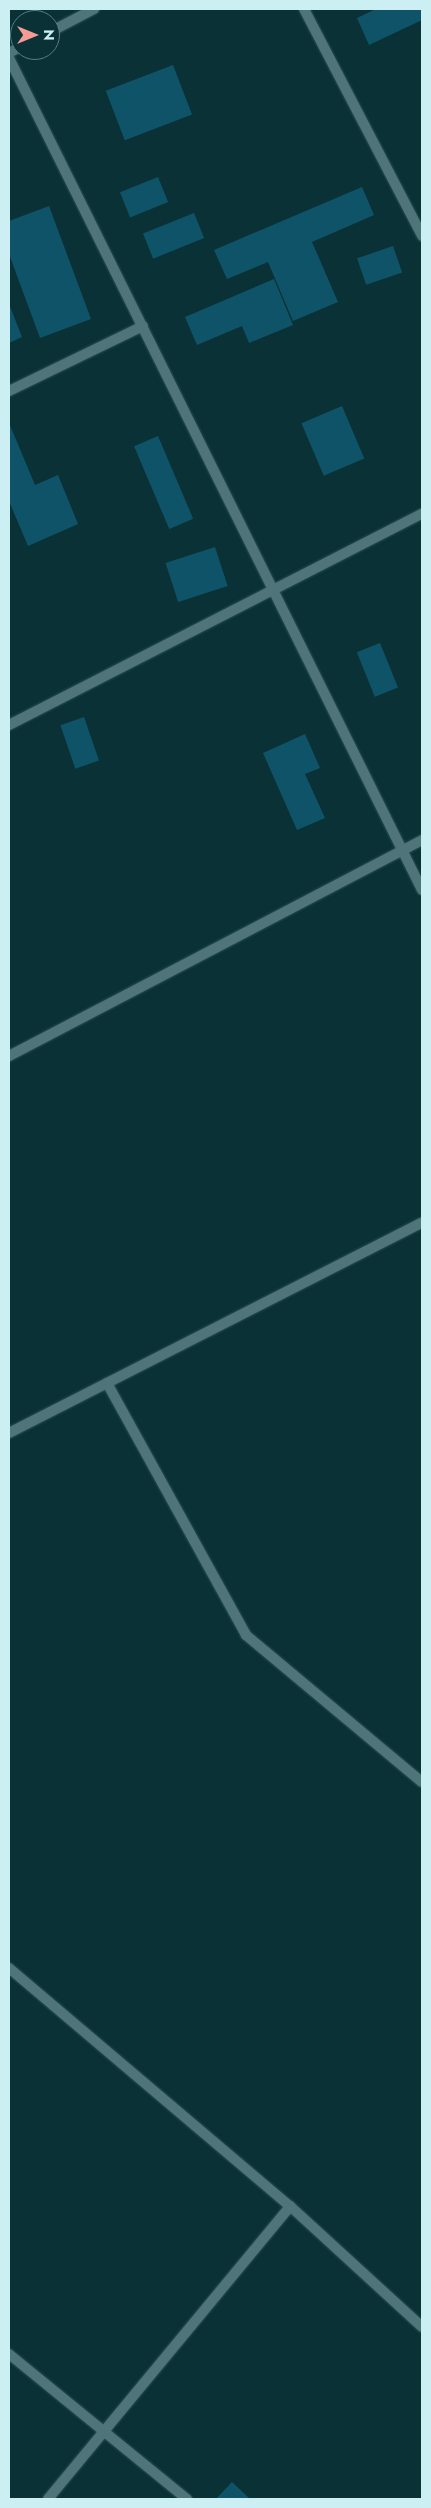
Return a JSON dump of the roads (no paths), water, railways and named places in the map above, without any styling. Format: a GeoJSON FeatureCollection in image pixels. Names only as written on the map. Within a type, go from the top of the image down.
{"type":"FeatureCollection","features":[{"type":"Feature","properties":{"kind":"street"},"geometry":{"type":"LineString","coordinates":[[60,27],[94,9]]}},
{"type":"Feature","properties":{"kind":"street"},"geometry":{"type":"LineString","coordinates":[[304,9],[422,236]]}},
{"type":"Feature","properties":{"kind":"street"},"geometry":{"type":"LineString","coordinates":[[9,58],[422,890]]}},
{"type":"Feature","properties":{"kind":"street"},"geometry":{"type":"LineString","coordinates":[[9,391],[143,326]]}},
{"type":"Feature","properties":{"kind":"street"},"geometry":{"type":"LineString","coordinates":[[9,725],[274,592],[422,514]]}},
{"type":"Feature","properties":{"kind":"street"},"geometry":{"type":"LineString","coordinates":[[9,1056],[422,840]]}},
{"type":"Feature","properties":{"kind":"street"},"geometry":{"type":"LineString","coordinates":[[9,1433],[422,1223]]}},
{"type":"Feature","properties":{"kind":"street"},"geometry":{"type":"LineString","coordinates":[[107,1383],[246,1635],[422,1782]]}},
{"type":"Feature","properties":{"kind":"street"},"geometry":{"type":"LineString","coordinates":[[9,1968],[290,2206],[422,2326]]}},
{"type":"Feature","properties":{"kind":"street"},"geometry":{"type":"LineString","coordinates":[[48,2499],[290,2206]]}},
{"type":"Feature","properties":{"kind":"street"},"geometry":{"type":"LineString","coordinates":[[9,2354],[187,2499]]}}]}
